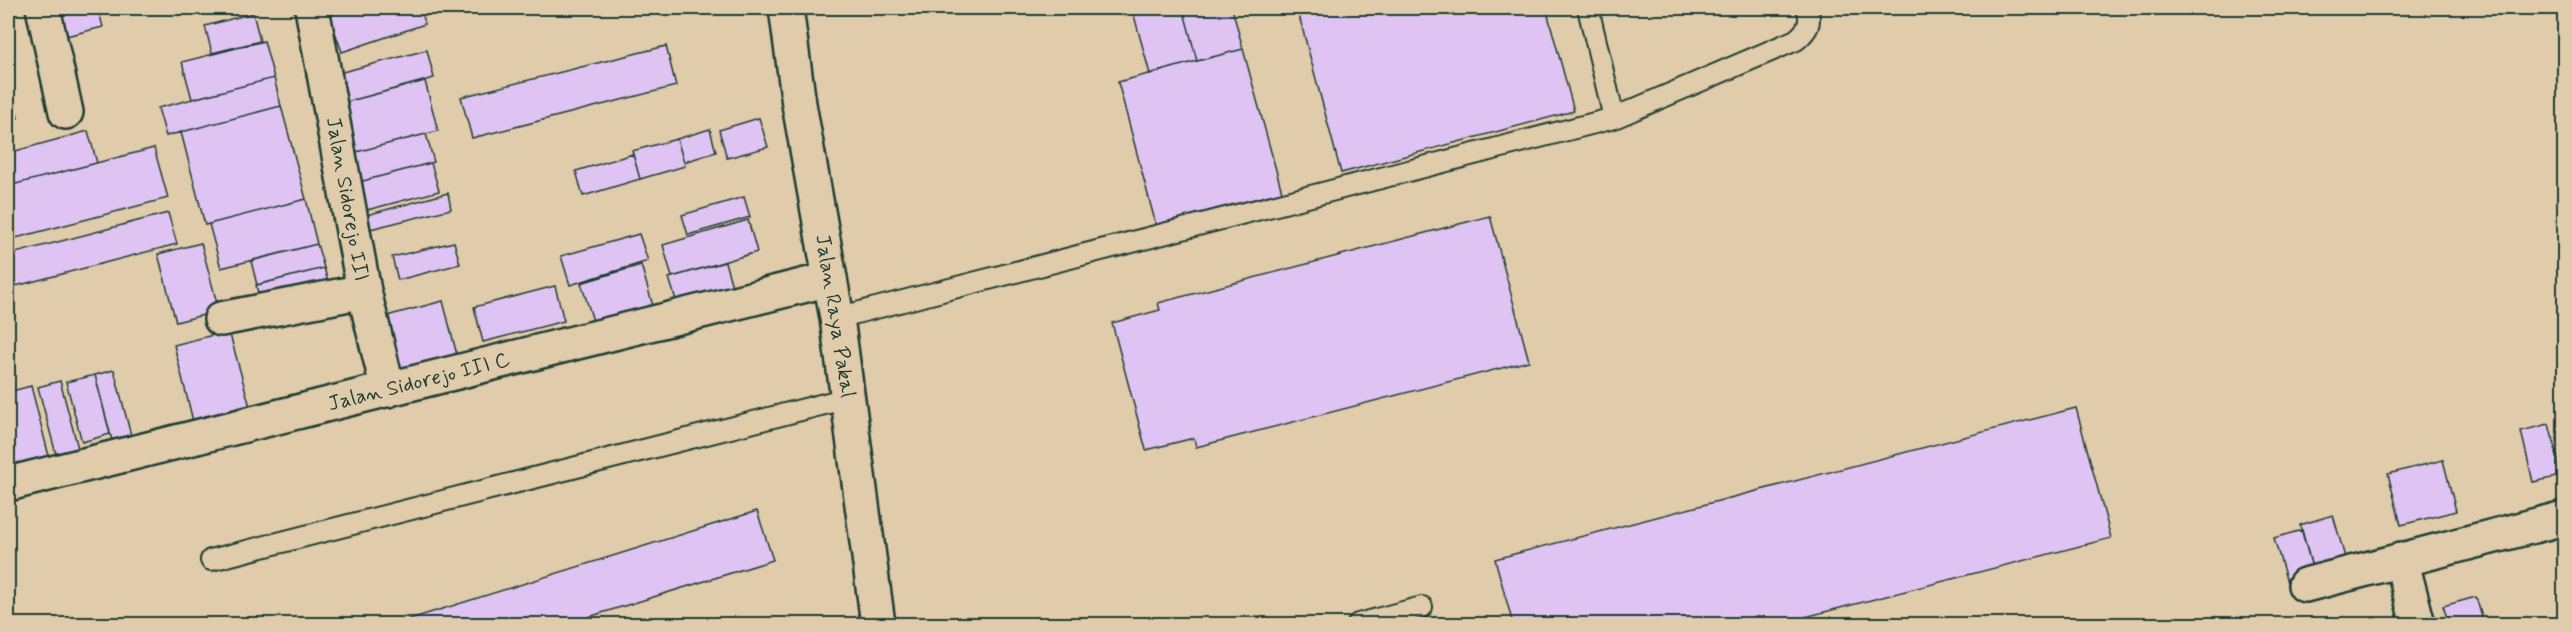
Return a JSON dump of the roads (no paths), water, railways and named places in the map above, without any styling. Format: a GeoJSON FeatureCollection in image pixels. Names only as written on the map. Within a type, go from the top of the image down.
{"type":"FeatureCollection","features":[{"type":"Feature","properties":{"kind":"street"},"geometry":{"type":"LineString","coordinates":[[43,8],[66,112]]}},
{"type":"Feature","properties":{"kind":"street","name":"Jalan Sidorejo III"},"geometry":{"type":"LineString","coordinates":[[312,8],[364,291],[388,390]]}},
{"type":"Feature","properties":{"kind":"street","name":"Jalan Raya Pakal"},"geometry":{"type":"LineString","coordinates":[[786,8],[837,318],[878,624]]}},
{"type":"Feature","properties":{"kind":"street","name":"Jalan Sidorejo III C"},"geometry":{"type":"LineString","coordinates":[[8,484],[830,279]]}},
{"type":"Feature","properties":{"kind":"street"},"geometry":{"type":"LineString","coordinates":[[221,319],[364,291]]}},
{"type":"Feature","properties":{"kind":"street"},"geometry":{"type":"LineString","coordinates":[[2305,585],[2565,518]]}},
{"type":"Feature","properties":{"kind":"street"},"geometry":{"type":"LineString","coordinates":[[2401,559],[2418,624]]}},
{"type":"Feature","properties":{"kind":"lane"},"geometry":{"type":"LineString","coordinates":[[1587,8],[1614,118]]}},
{"type":"Feature","properties":{"kind":"lane"},"geometry":{"type":"LineString","coordinates":[[837,318],[870,311],[941,289],[1614,118],[1796,40],[1809,26],[1810,18],[1807,8]]}},
{"type":"Feature","properties":{"kind":"lane"},"geometry":{"type":"LineString","coordinates":[[211,560],[848,398]]}},
{"type":"Feature","properties":{"kind":"lane"},"geometry":{"type":"LineString","coordinates":[[1358,624],[1422,607]]}}]}
